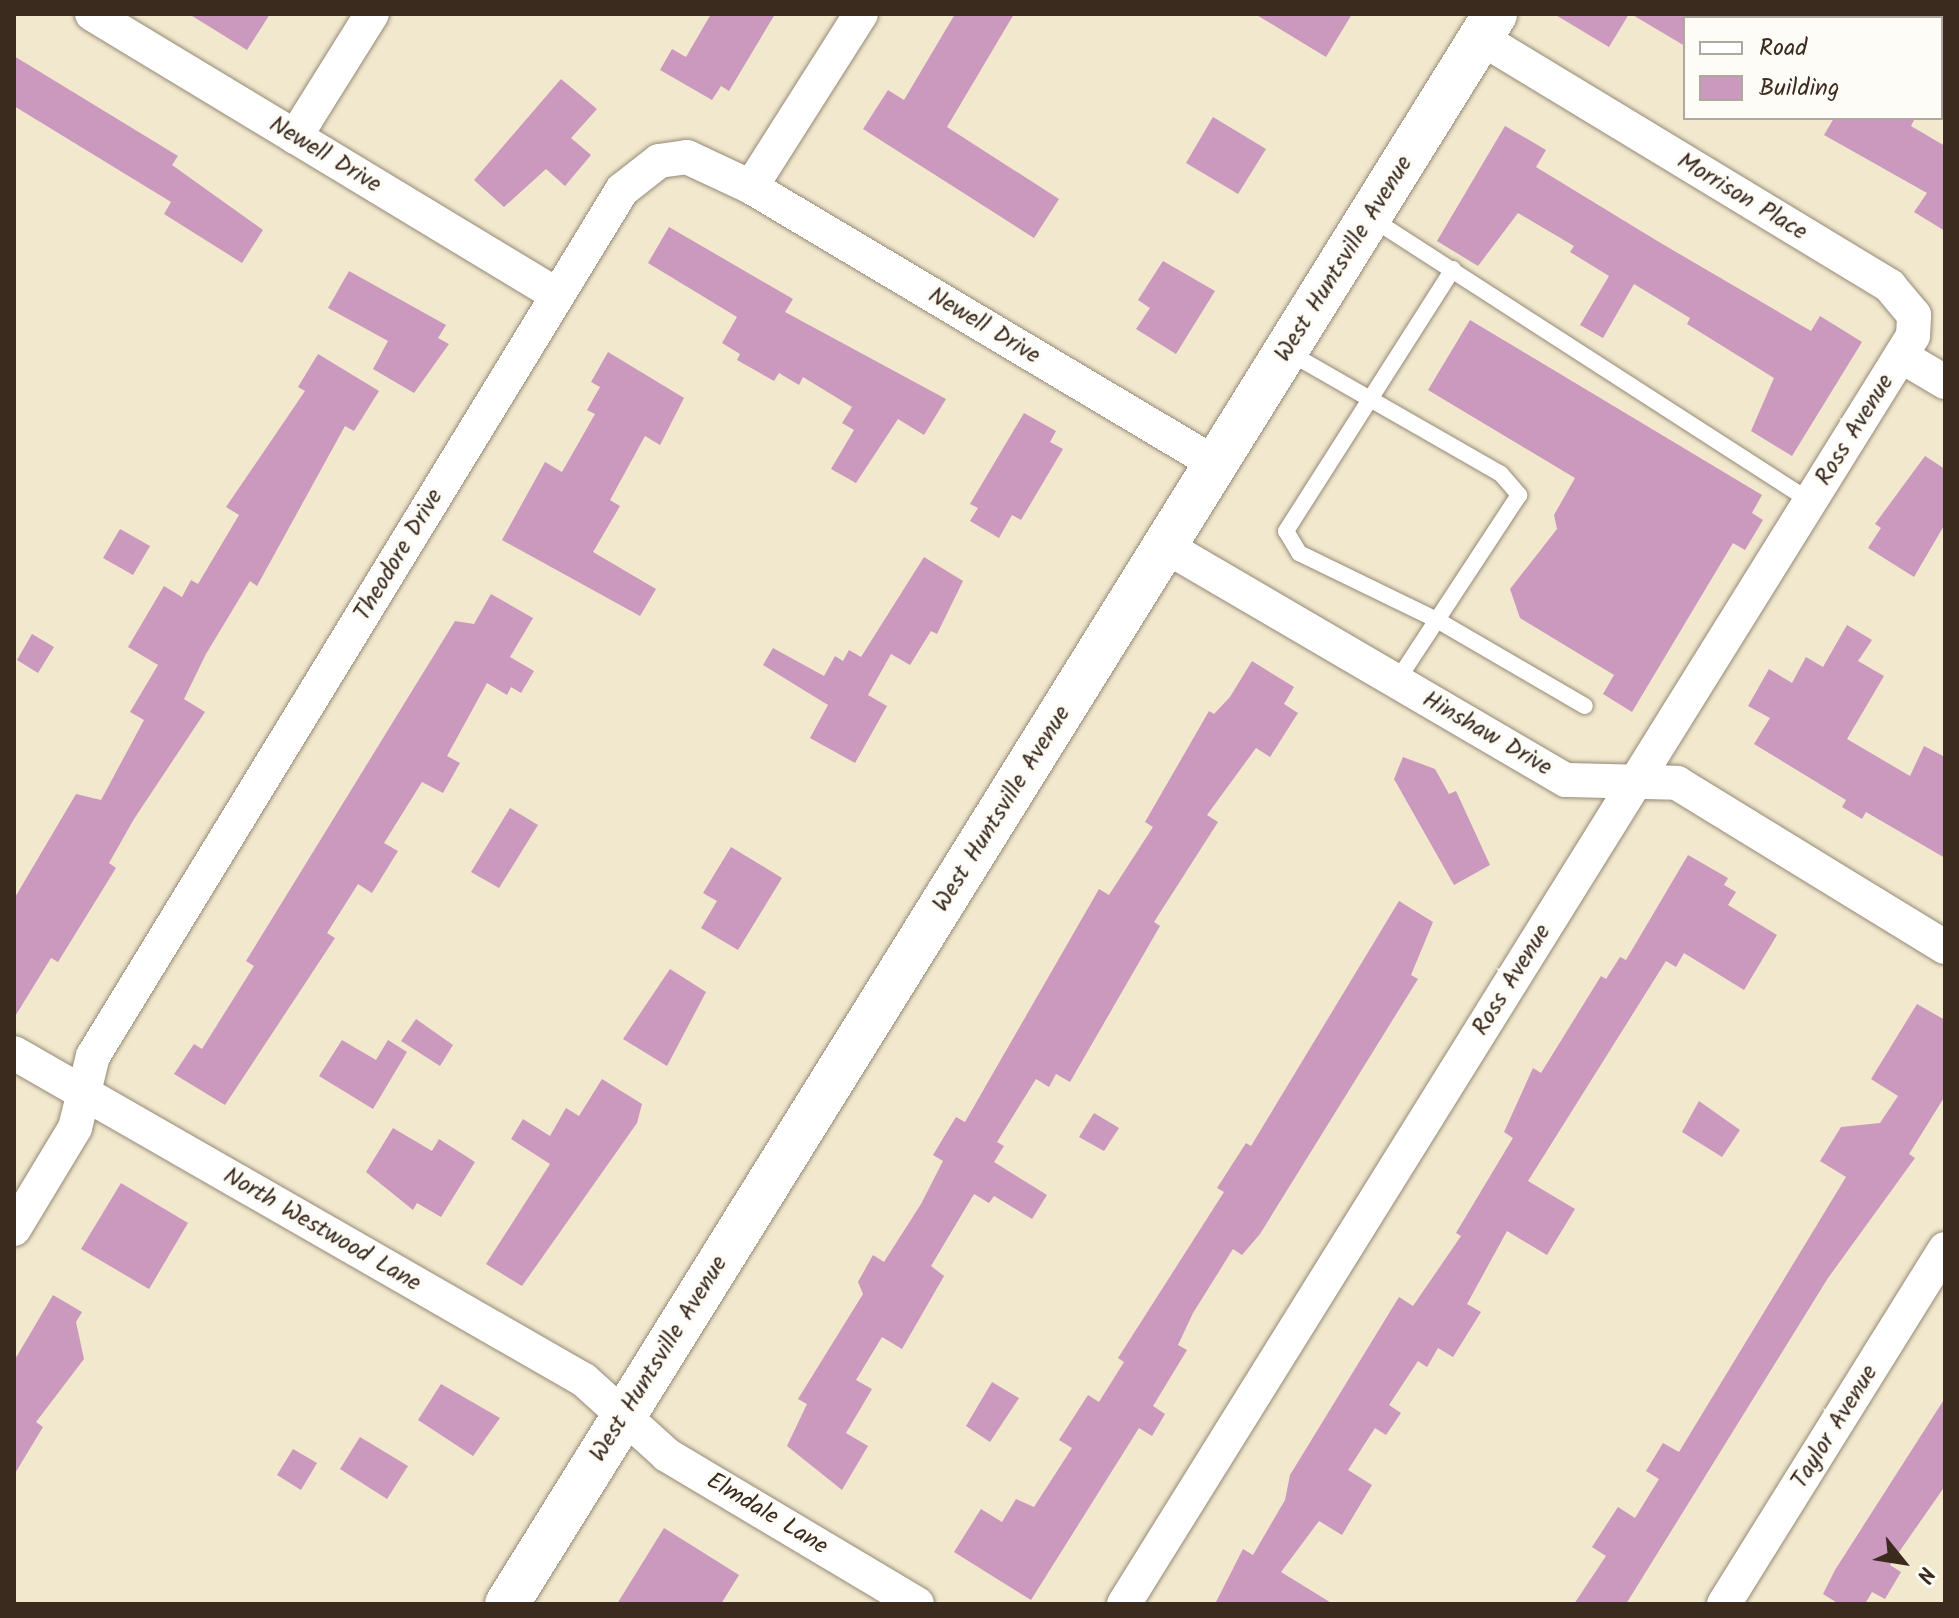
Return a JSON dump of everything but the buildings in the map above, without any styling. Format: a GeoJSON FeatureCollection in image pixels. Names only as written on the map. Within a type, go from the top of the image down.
{"type":"FeatureCollection","features":[{"type":"Feature","properties":{"kind":"main road","name":"West Huntsville Avenue"},"geometry":{"type":"LineString","coordinates":[[507,1604],[1488,26]]}},
{"type":"Feature","properties":{"kind":"street","name":"Newell Drive"},"geometry":{"type":"LineString","coordinates":[[92,14],[557,295]]}},
{"type":"Feature","properties":{"kind":"street"},"geometry":{"type":"LineString","coordinates":[[295,137],[372,14]]}},
{"type":"Feature","properties":{"kind":"street"},"geometry":{"type":"LineString","coordinates":[[751,187],[861,14]]}},
{"type":"Feature","properties":{"kind":"street","name":"Morrison Place"},"geometry":{"type":"LineString","coordinates":[[1488,26],[1906,298],[1913,336],[1901,356]]}},
{"type":"Feature","properties":{"kind":"street","name":"Theodore Drive"},"geometry":{"type":"LineString","coordinates":[[14,1229],[75,1128],[93,1056],[622,190],[659,161],[687,157],[751,187]]}},
{"type":"Feature","properties":{"kind":"street","name":"Newell Drive"},"geometry":{"type":"LineString","coordinates":[[751,187],[1216,464]]}},
{"type":"Feature","properties":{"kind":"street"},"geometry":{"type":"LineString","coordinates":[[1901,356],[1945,382]]}},
{"type":"Feature","properties":{"kind":"street","name":"Ross Avenue"},"geometry":{"type":"LineString","coordinates":[[1124,1604],[1901,356]]}},
{"type":"Feature","properties":{"kind":"street","name":"Hinshaw Drive"},"geometry":{"type":"LineString","coordinates":[[1165,546],[1566,780],[1677,783],[1945,947]]}},
{"type":"Feature","properties":{"kind":"street","name":"North Westwood Lane"},"geometry":{"type":"LineString","coordinates":[[14,1053],[584,1380],[624,1416]]}},
{"type":"Feature","properties":{"kind":"street","name":"Taylor Avenue"},"geometry":{"type":"LineString","coordinates":[[1724,1604],[1945,1249]]}},
{"type":"Feature","properties":{"kind":"street","name":"Elmdale Lane"},"geometry":{"type":"LineString","coordinates":[[624,1416],[667,1455],[917,1604]]}},
{"type":"Feature","properties":{"kind":"lane"},"geometry":{"type":"LineString","coordinates":[[1370,217],[1810,501]]}},
{"type":"Feature","properties":{"kind":"lane"},"geometry":{"type":"LineString","coordinates":[[1453,269],[1286,531],[1299,553],[1437,620],[1585,706]]}},
{"type":"Feature","properties":{"kind":"lane"},"geometry":{"type":"LineString","coordinates":[[1286,351],[1501,474],[1519,495],[1397,681]]}}]}
